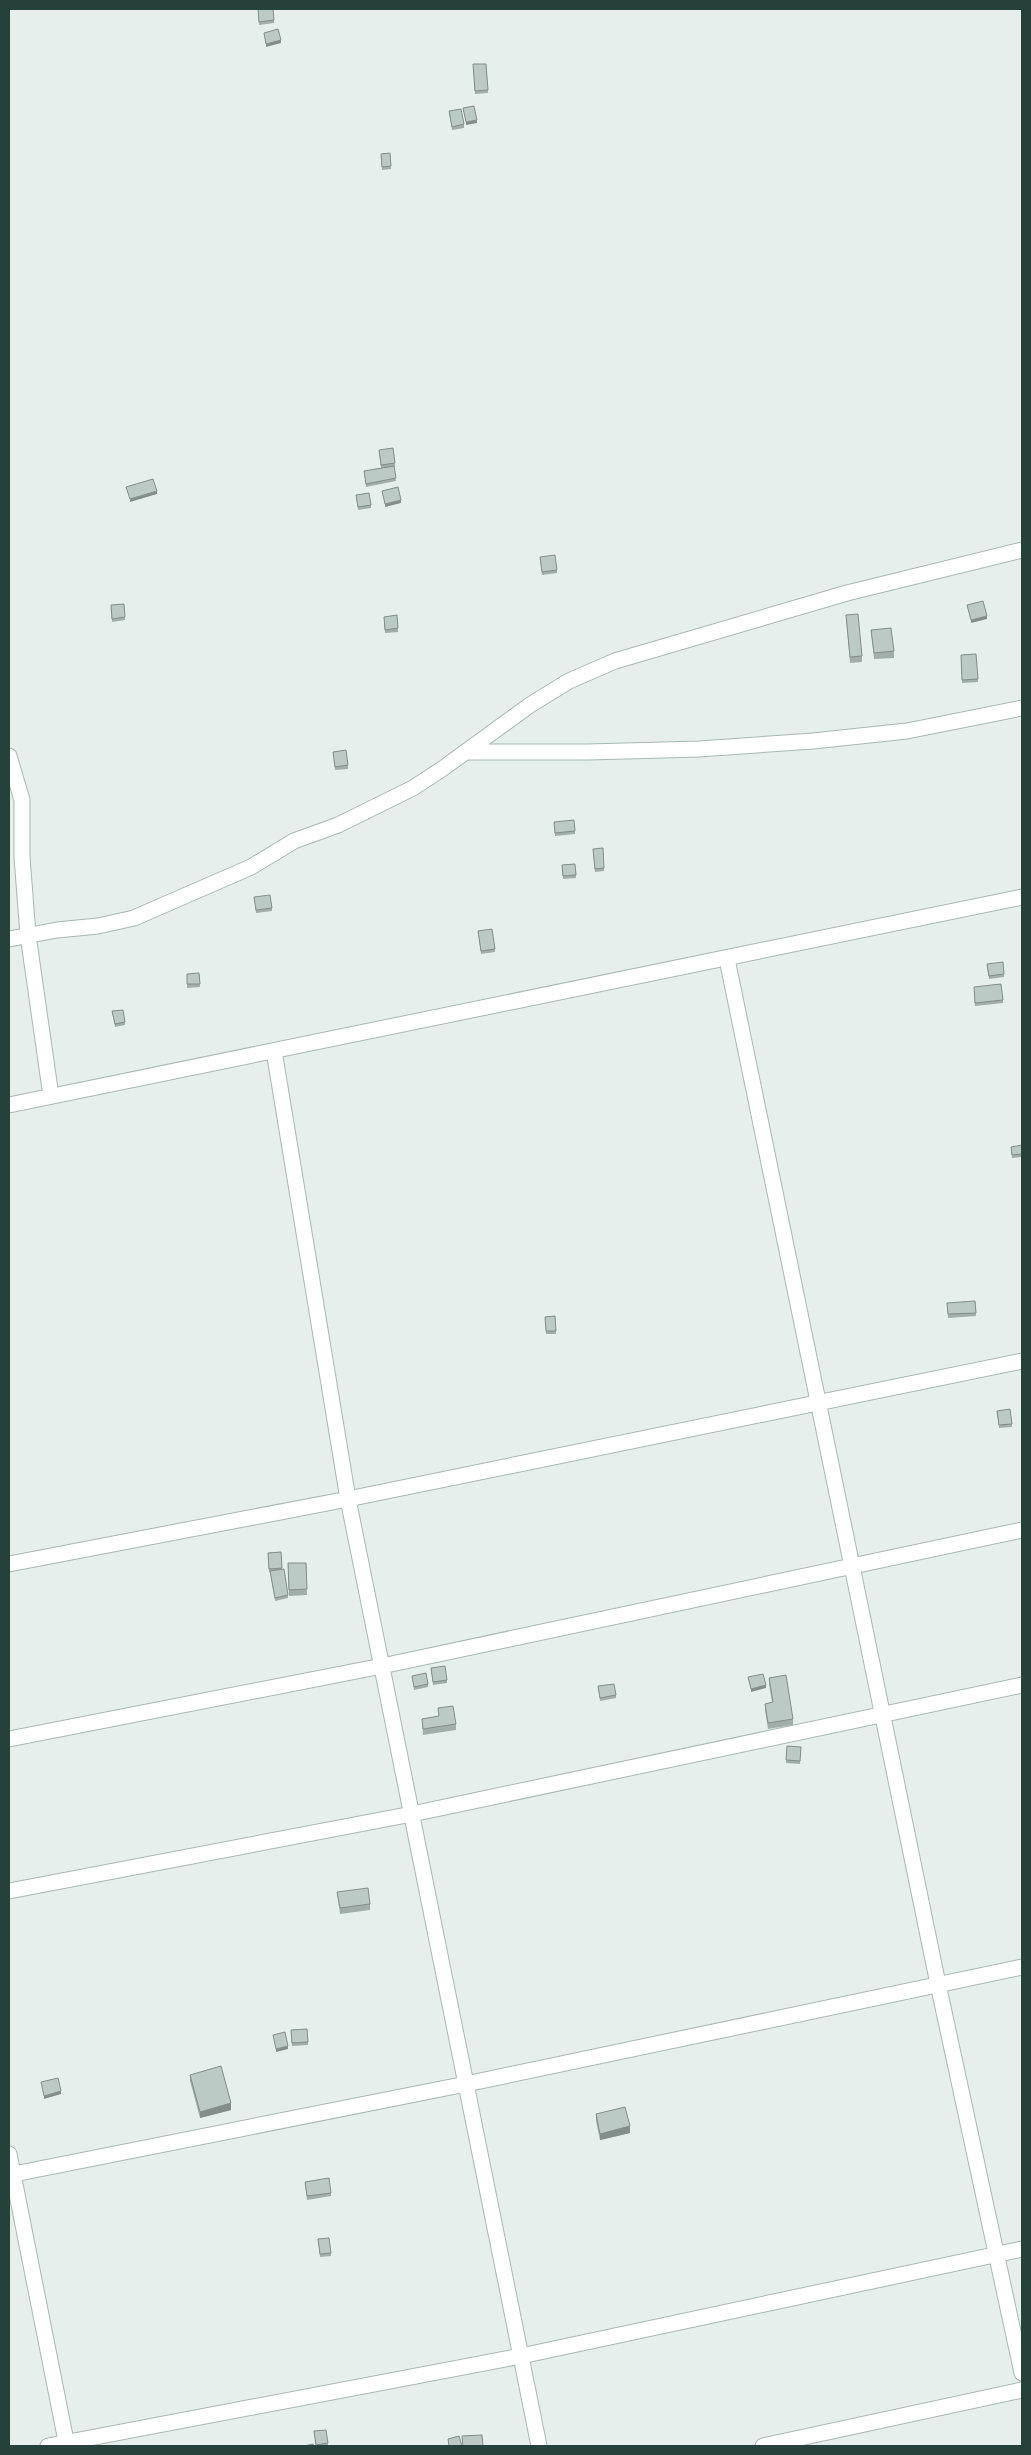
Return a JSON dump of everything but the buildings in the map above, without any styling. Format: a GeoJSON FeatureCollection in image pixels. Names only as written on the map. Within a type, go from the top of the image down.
{"type":"FeatureCollection","features":[{"type":"Feature","properties":{"kind":"street"},"geometry":{"type":"LineString","coordinates":[[9,939],[98,926],[134,918],[250,867],[294,841],[346,821],[412,788],[530,705],[569,681],[615,662],[847,593],[1022,550]]}},
{"type":"Feature","properties":{"kind":"street"},"geometry":{"type":"LineString","coordinates":[[465,752],[606,752],[699,749],[813,741],[907,731],[1022,708]]}},
{"type":"Feature","properties":{"kind":"street"},"geometry":{"type":"LineString","coordinates":[[9,756],[22,800],[22,857],[28,935],[51,1096]]}},
{"type":"Feature","properties":{"kind":"street"},"geometry":{"type":"LineString","coordinates":[[9,1105],[1022,897]]}},
{"type":"Feature","properties":{"kind":"street"},"geometry":{"type":"LineString","coordinates":[[727,959],[938,1984],[1022,2372]]}},
{"type":"Feature","properties":{"kind":"street"},"geometry":{"type":"LineString","coordinates":[[274,1051],[348,1499],[539,2446]]}},
{"type":"Feature","properties":{"kind":"street"},"geometry":{"type":"LineString","coordinates":[[9,1564],[348,1499],[1022,1361]]}},
{"type":"Feature","properties":{"kind":"street"},"geometry":{"type":"LineString","coordinates":[[9,1739],[382,1666],[1022,1530]]}},
{"type":"Feature","properties":{"kind":"street"},"geometry":{"type":"LineString","coordinates":[[9,1891],[412,1814],[882,1713],[1022,1685]]}},
{"type":"Feature","properties":{"kind":"street"},"geometry":{"type":"LineString","coordinates":[[11,2175],[466,2084],[1022,1967]]}},
{"type":"Feature","properties":{"kind":"street"},"geometry":{"type":"LineString","coordinates":[[9,2154],[11,2175],[67,2444]]}},
{"type":"Feature","properties":{"kind":"street"},"geometry":{"type":"LineString","coordinates":[[48,2446],[67,2444],[521,2356],[1022,2249]]}},
{"type":"Feature","properties":{"kind":"street"},"geometry":{"type":"LineString","coordinates":[[762,2446],[1022,2390]]}}]}
